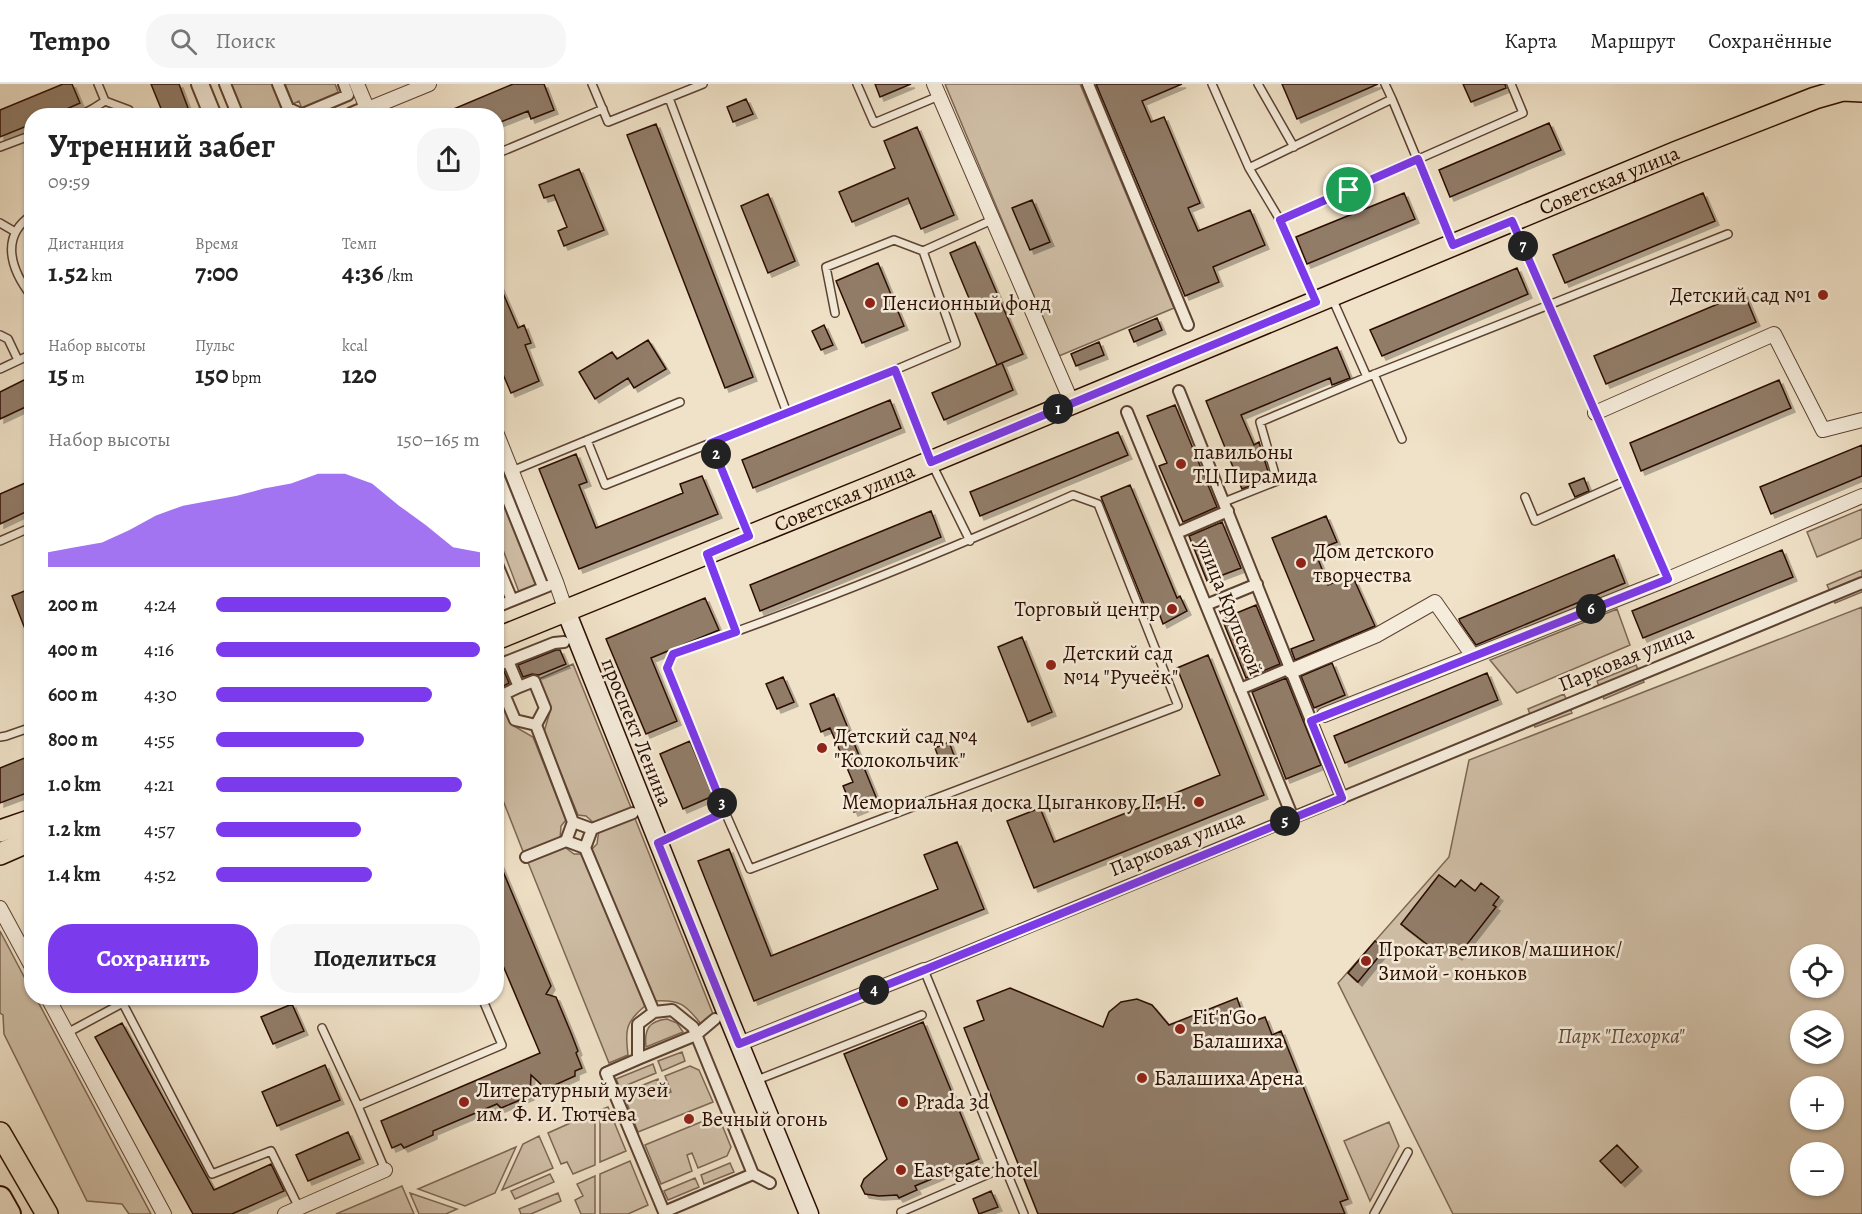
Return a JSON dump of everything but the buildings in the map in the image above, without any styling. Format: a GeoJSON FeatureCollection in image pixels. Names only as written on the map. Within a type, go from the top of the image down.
{"type":"FeatureCollection","features":[{"type":"Feature","properties":{"kind":"highway"},"geometry":{"type":"LineString","coordinates":[[0,1198],[9,1214]]}},
{"type":"Feature","properties":{"kind":"main road","name":"Советская улица"},"geometry":{"type":"LineString","coordinates":[[504,636],[1765,117],[1849,88]]}},
{"type":"Feature","properties":{"kind":"main road","name":"проспект Ленина"},"geometry":{"type":"LineString","coordinates":[[566,611],[809,1214]]}},
{"type":"Feature","properties":{"kind":"main road"},"geometry":{"type":"LineString","coordinates":[[0,831],[24,823]]}},
{"type":"Feature","properties":{"kind":"main road"},"geometry":{"type":"LineString","coordinates":[[0,854],[24,844]]}},
{"type":"Feature","properties":{"kind":"main road"},"geometry":{"type":"LineString","coordinates":[[0,1133],[47,1214]]}},
{"type":"Feature","properties":{"kind":"street"},"geometry":{"type":"LineString","coordinates":[[201,84],[210,108]]}},
{"type":"Feature","properties":{"kind":"street"},"geometry":{"type":"LineString","coordinates":[[225,84],[235,108]]}},
{"type":"Feature","properties":{"kind":"street"},"geometry":{"type":"LineString","coordinates":[[278,84],[286,108]]}},
{"type":"Feature","properties":{"kind":"street"},"geometry":{"type":"LineString","coordinates":[[316,108],[348,95],[344,84]]}},
{"type":"Feature","properties":{"kind":"street"},"geometry":{"type":"LineString","coordinates":[[357,84],[367,108]]}},
{"type":"Feature","properties":{"kind":"street"},"geometry":{"type":"LineString","coordinates":[[378,108],[429,84]]}},
{"type":"Feature","properties":{"kind":"street"},"geometry":{"type":"LineString","coordinates":[[1088,84],[1188,325]]}},
{"type":"Feature","properties":{"kind":"street"},"geometry":{"type":"LineString","coordinates":[[937,90],[1072,403]]}},
{"type":"Feature","properties":{"kind":"street"},"geometry":{"type":"LineString","coordinates":[[1595,413],[1774,334],[1823,430],[1862,420]]}},
{"type":"Feature","properties":{"kind":"street","name":"улица Крупской"},"geometry":{"type":"LineString","coordinates":[[1179,391],[1291,669],[1318,718],[1342,798]]}},
{"type":"Feature","properties":{"kind":"street","name":"улица Крупской"},"geometry":{"type":"LineString","coordinates":[[1127,412],[1293,818]]}},
{"type":"Feature","properties":{"kind":"street","name":"проспект Ленина"},"geometry":{"type":"LineString","coordinates":[[504,452],[566,611]]}},
{"type":"Feature","properties":{"kind":"street"},"geometry":{"type":"LineString","coordinates":[[504,491],[542,590],[504,603]]}},
{"type":"Feature","properties":{"kind":"street"},"geometry":{"type":"LineString","coordinates":[[1318,718],[1668,579],[1862,496]]}},
{"type":"Feature","properties":{"kind":"street"},"geometry":{"type":"LineString","coordinates":[[1177,533],[1226,507]]}},
{"type":"Feature","properties":{"kind":"street"},"geometry":{"type":"LineString","coordinates":[[504,581],[512,600]]}},
{"type":"Feature","properties":{"kind":"street","name":"Парковая улица"},"geometry":{"type":"LineString","coordinates":[[739,1044],[1862,583]]}},
{"type":"Feature","properties":{"kind":"street"},"geometry":{"type":"LineString","coordinates":[[1206,605],[1257,584]]}},
{"type":"Feature","properties":{"kind":"street"},"geometry":{"type":"LineString","coordinates":[[1240,689],[1377,635],[1435,602],[1473,656]]}},
{"type":"Feature","properties":{"kind":"street"},"geometry":{"type":"LineString","coordinates":[[504,663],[554,643],[564,642]]}},
{"type":"Feature","properties":{"kind":"street"},"geometry":{"type":"LineString","coordinates":[[508,661],[519,687]]}},
{"type":"Feature","properties":{"kind":"street"},"geometry":{"type":"LineString","coordinates":[[536,725],[515,720],[504,694],[534,681],[545,708],[536,725],[573,822],[566,841]]}},
{"type":"Feature","properties":{"kind":"street"},"geometry":{"type":"LineString","coordinates":[[573,822],[592,829],[633,813]]}},
{"type":"Feature","properties":{"kind":"street"},"geometry":{"type":"LineString","coordinates":[[592,829],[585,848],[654,1012]]}},
{"type":"Feature","properties":{"kind":"street"},"geometry":{"type":"LineString","coordinates":[[526,857],[566,841],[585,848]]}},
{"type":"Feature","properties":{"kind":"street"},"geometry":{"type":"LineString","coordinates":[[0,908],[24,952]]}},
{"type":"Feature","properties":{"kind":"street"},"geometry":{"type":"LineString","coordinates":[[52,1005],[164,1214]]}},
{"type":"Feature","properties":{"kind":"street"},"geometry":{"type":"LineString","coordinates":[[638,1059],[638,1024],[654,1012],[672,1010],[693,1026],[753,1174],[770,1183]]}},
{"type":"Feature","properties":{"kind":"street"},"geometry":{"type":"LineString","coordinates":[[715,1019],[696,1035],[606,1073],[663,1213],[753,1174]]}},
{"type":"Feature","properties":{"kind":"street"},"geometry":{"type":"LineString","coordinates":[[285,1214],[385,1170]]}},
{"type":"Feature","properties":{"kind":"lane"},"geometry":{"type":"LineString","coordinates":[[98,84],[105,101],[124,108]]}},
{"type":"Feature","properties":{"kind":"lane"},"geometry":{"type":"LineString","coordinates":[[592,84],[608,122],[703,84]]}},
{"type":"Feature","properties":{"kind":"lane"},"geometry":{"type":"LineString","coordinates":[[857,84],[874,123],[937,90]]}},
{"type":"Feature","properties":{"kind":"lane"},"geometry":{"type":"LineString","coordinates":[[1212,84],[1249,168],[1323,299],[1370,375],[1402,439]]}},
{"type":"Feature","properties":{"kind":"lane"},"geometry":{"type":"LineString","coordinates":[[1258,84],[1294,147]]}},
{"type":"Feature","properties":{"kind":"lane"},"geometry":{"type":"LineString","coordinates":[[1384,84],[1453,245]]}},
{"type":"Feature","properties":{"kind":"lane"},"geometry":{"type":"LineString","coordinates":[[1280,220],[1523,113],[1511,84]]}},
{"type":"Feature","properties":{"kind":"lane"},"geometry":{"type":"LineString","coordinates":[[669,98],[787,413]]}},
{"type":"Feature","properties":{"kind":"lane"},"geometry":{"type":"LineString","coordinates":[[1249,168],[1392,99]]}},
{"type":"Feature","properties":{"kind":"lane"},"geometry":{"type":"LineString","coordinates":[[98,108],[105,101]]}},
{"type":"Feature","properties":{"kind":"lane"},"geometry":{"type":"LineString","coordinates":[[504,151],[603,109]]}},
{"type":"Feature","properties":{"kind":"lane"},"geometry":{"type":"LineString","coordinates":[[0,147],[24,138]]}},
{"type":"Feature","properties":{"kind":"lane"},"geometry":{"type":"LineString","coordinates":[[835,313],[825,267],[894,240],[923,250],[992,219]]}},
{"type":"Feature","properties":{"kind":"lane"},"geometry":{"type":"LineString","coordinates":[[24,221],[12,230],[6,250],[16,277],[24,287]]}},
{"type":"Feature","properties":{"kind":"lane"},"geometry":{"type":"LineString","coordinates":[[1512,221],[1668,579]]}},
{"type":"Feature","properties":{"kind":"lane"},"geometry":{"type":"LineString","coordinates":[[0,223],[12,230]]}},
{"type":"Feature","properties":{"kind":"lane"},"geometry":{"type":"LineString","coordinates":[[1226,507],[1277,481],[1260,422],[1370,375],[1728,234]]}},
{"type":"Feature","properties":{"kind":"lane"},"geometry":{"type":"LineString","coordinates":[[587,440],[605,485],[956,344],[923,250]]}},
{"type":"Feature","properties":{"kind":"lane"},"geometry":{"type":"LineString","coordinates":[[0,335],[8,339],[18,360]]}},
{"type":"Feature","properties":{"kind":"lane"},"geometry":{"type":"LineString","coordinates":[[0,369],[24,357]]}},
{"type":"Feature","properties":{"kind":"lane"},"geometry":{"type":"LineString","coordinates":[[895,370],[931,462],[970,541]]}},
{"type":"Feature","properties":{"kind":"lane"},"geometry":{"type":"LineString","coordinates":[[512,471],[680,402]]}},
{"type":"Feature","properties":{"kind":"lane"},"geometry":{"type":"LineString","coordinates":[[711,443],[749,536]]}},
{"type":"Feature","properties":{"kind":"lane"},"geometry":{"type":"LineString","coordinates":[[1525,497],[1535,521],[1625,481]]}},
{"type":"Feature","properties":{"kind":"lane"},"geometry":{"type":"LineString","coordinates":[[1073,495],[1098,504],[1178,706],[750,869],[667,668],[673,654],[736,632],[970,541],[1073,495]]}},
{"type":"Feature","properties":{"kind":"lane"},"geometry":{"type":"LineString","coordinates":[[0,541],[24,530]]}},
{"type":"Feature","properties":{"kind":"lane"},"geometry":{"type":"LineString","coordinates":[[707,554],[736,632]]}},
{"type":"Feature","properties":{"kind":"lane"},"geometry":{"type":"LineString","coordinates":[[0,737],[24,730]]}},
{"type":"Feature","properties":{"kind":"lane"},"geometry":{"type":"LineString","coordinates":[[658,843],[725,812]]}},
{"type":"Feature","properties":{"kind":"lane"},"geometry":{"type":"LineString","coordinates":[[924,970],[1024,1214]]}},
{"type":"Feature","properties":{"kind":"lane"},"geometry":{"type":"LineString","coordinates":[[67,1033],[113,1005]]}},
{"type":"Feature","properties":{"kind":"lane"},"geometry":{"type":"LineString","coordinates":[[124,1005],[212,1174],[272,1151],[299,1208]]}},
{"type":"Feature","properties":{"kind":"lane"},"geometry":{"type":"LineString","coordinates":[[358,1106],[502,1045],[485,1005]]}},
{"type":"Feature","properties":{"kind":"lane"},"geometry":{"type":"LineString","coordinates":[[754,1081],[922,1016]]}},
{"type":"Feature","properties":{"kind":"lane"},"geometry":{"type":"LineString","coordinates":[[322,1028],[385,1170]]}},
{"type":"Feature","properties":{"kind":"lane"},"geometry":{"type":"LineString","coordinates":[[1374,1214],[1408,1152]]}},
{"type":"Feature","properties":{"kind":"lane"},"geometry":{"type":"LineString","coordinates":[[900,1213],[1005,1167]]}},
{"type":"Feature","properties":{"kind":"green space"},"geometry":{"type":"Polygon","coordinates":[[[229,84],[272,84],[281,108],[239,108],[229,84]]]}},
{"type":"Feature","properties":{"kind":"green space"},"geometry":{"type":"Polygon","coordinates":[[[285,84],[335,84],[339,94],[304,108],[302,108],[299,101],[293,104],[285,84]]]}},
{"type":"Feature","properties":{"kind":"green space"},"geometry":{"type":"Polygon","coordinates":[[[945,84],[1080,84],[1174,308],[1059,356],[945,84]]]}},
{"type":"Feature","properties":{"kind":"green space"},"geometry":{"type":"Polygon","coordinates":[[[504,502],[537,585],[519,592],[504,552],[504,502]]]}},
{"type":"Feature","properties":{"kind":"green space"},"geometry":{"type":"Polygon","coordinates":[[[1862,509],[1862,538],[1817,557],[1807,532],[1862,509]]]}},
{"type":"Feature","properties":{"kind":"green space"},"geometry":{"type":"Polygon","coordinates":[[[1862,570],[1862,592],[1835,603],[1827,585],[1862,570]]]}},
{"type":"Feature","properties":{"kind":"green space","name":"Парк \"Пехорка\""},"geometry":{"type":"Polygon","coordinates":[[[1862,607],[1862,1214],[1453,1214],[1338,983],[1449,857],[1469,760],[1862,607]],[[1439,875],[1401,924],[1439,952],[1444,945],[1458,955],[1496,907],[1461,880],[1455,887],[1439,875]],[[1375,941],[1348,973],[1358,982],[1375,941]]]}},
{"type":"Feature","properties":{"kind":"green space"},"geometry":{"type":"Polygon","coordinates":[[[1617,609],[1630,645],[1517,693],[1490,660],[1617,609]]]}},
{"type":"Feature","properties":{"kind":"green space"},"geometry":{"type":"Polygon","coordinates":[[[573,664],[632,810],[596,825],[586,816],[578,815],[544,732],[551,708],[539,679],[573,664]]]}},
{"type":"Feature","properties":{"kind":"green space"},"geometry":{"type":"Polygon","coordinates":[[[1636,665],[1644,682],[1604,699],[1597,681],[1636,665]]]}},
{"type":"Feature","properties":{"kind":"green space"},"geometry":{"type":"Polygon","coordinates":[[[1564,694],[1572,713],[1535,727],[1528,709],[1564,694]]]}},
{"type":"Feature","properties":{"kind":"green space"},"geometry":{"type":"Polygon","coordinates":[[[504,707],[512,725],[533,737],[566,820],[561,826],[560,839],[524,854],[504,803],[504,707]]]}},
{"type":"Feature","properties":{"kind":"green space"},"geometry":{"type":"Polygon","coordinates":[[[634,816],[715,1019],[701,1024],[691,1012],[676,1002],[654,1001],[592,849],[597,844],[599,830],[634,816]]]}},
{"type":"Feature","properties":{"kind":"green space"},"geometry":{"type":"Polygon","coordinates":[[[562,845],[574,854],[582,854],[645,1006],[633,1017],[628,1027],[628,1055],[609,1063],[527,860],[562,845]]]}},
{"type":"Feature","properties":{"kind":"green space"},"geometry":{"type":"Polygon","coordinates":[[[0,931],[24,977],[24,1005],[40,1005],[151,1214],[129,1214],[122,1204],[87,1201],[4,1034],[3,1015],[0,1013],[0,931]]]}},
{"type":"Feature","properties":{"kind":"green space"},"geometry":{"type":"Polygon","coordinates":[[[667,1019],[677,1023],[683,1032],[646,1047],[649,1027],[667,1019]]]}},
{"type":"Feature","properties":{"kind":"green space"},"geometry":{"type":"Polygon","coordinates":[[[682,1052],[685,1061],[662,1071],[658,1061],[682,1052]]]}},
{"type":"Feature","properties":{"kind":"green space"},"geometry":{"type":"Polygon","coordinates":[[[653,1064],[656,1073],[620,1088],[616,1079],[653,1064]]]}},
{"type":"Feature","properties":{"kind":"green space"},"geometry":{"type":"Polygon","coordinates":[[[690,1066],[699,1070],[713,1102],[638,1132],[623,1093],[658,1079],[664,1094],[671,1092],[665,1076],[690,1066]]]}},
{"type":"Feature","properties":{"kind":"green space"},"geometry":{"type":"Polygon","coordinates":[[[608,1107],[626,1151],[600,1162],[600,1110],[608,1107]]]}},
{"type":"Feature","properties":{"kind":"green space"},"geometry":{"type":"Polygon","coordinates":[[[595,1112],[595,1165],[573,1174],[567,1162],[561,1164],[548,1133],[595,1112]]]}},
{"type":"Feature","properties":{"kind":"green space"},"geometry":{"type":"Polygon","coordinates":[[[718,1115],[731,1147],[727,1156],[698,1168],[692,1153],[687,1155],[692,1171],[661,1184],[645,1145],[718,1115]]]}},
{"type":"Feature","properties":{"kind":"green space"},"geometry":{"type":"Polygon","coordinates":[[[1389,1122],[1399,1146],[1370,1201],[1344,1141],[1389,1122]]]}},
{"type":"Feature","properties":{"kind":"green space"},"geometry":{"type":"Polygon","coordinates":[[[539,1136],[553,1168],[502,1190],[523,1144],[539,1136]]]}},
{"type":"Feature","properties":{"kind":"green space"},"geometry":{"type":"Polygon","coordinates":[[[516,1147],[495,1193],[465,1206],[418,1189],[516,1147]]]}},
{"type":"Feature","properties":{"kind":"green space"},"geometry":{"type":"Polygon","coordinates":[[[630,1161],[648,1205],[628,1214],[600,1214],[600,1174],[630,1161]]]}},
{"type":"Feature","properties":{"kind":"green space"},"geometry":{"type":"Polygon","coordinates":[[[730,1163],[734,1172],[704,1184],[701,1175],[730,1163]]]}},
{"type":"Feature","properties":{"kind":"green space"},"geometry":{"type":"Polygon","coordinates":[[[550,1174],[554,1182],[515,1199],[511,1191],[550,1174]]]}},
{"type":"Feature","properties":{"kind":"green space"},"geometry":{"type":"Polygon","coordinates":[[[595,1176],[595,1214],[581,1214],[575,1200],[583,1196],[577,1184],[595,1176]]]}},
{"type":"Feature","properties":{"kind":"green space"},"geometry":{"type":"Polygon","coordinates":[[[695,1178],[699,1187],[668,1200],[664,1191],[695,1178]]]}},
{"type":"Feature","properties":{"kind":"green space"},"geometry":{"type":"Polygon","coordinates":[[[402,1186],[414,1214],[336,1214],[402,1186]]]}},
{"type":"Feature","properties":{"kind":"green space"},"geometry":{"type":"Polygon","coordinates":[[[410,1193],[457,1209],[446,1214],[419,1214],[410,1193]]]}},
{"type":"Feature","properties":{"kind":"green space"},"geometry":{"type":"Polygon","coordinates":[[[558,1193],[561,1201],[531,1214],[521,1214],[519,1209],[558,1193]]]}},
{"type":"Feature","properties":{"kind":"place","name":"Детский сад №1"},"geometry":{"type":"Point","coordinates":[1823,295]}},
{"type":"Feature","properties":{"kind":"place","name":"Пенсионный фонд"},"geometry":{"type":"Point","coordinates":[870,303]}},
{"type":"Feature","properties":{"kind":"place","name":"павильоны ТЦ Пирамида"},"geometry":{"type":"Point","coordinates":[1181,464]}},
{"type":"Feature","properties":{"kind":"place","name":"Дом детского творчества"},"geometry":{"type":"Point","coordinates":[1301,563]}},
{"type":"Feature","properties":{"kind":"place","name":"Торговый центр"},"geometry":{"type":"Point","coordinates":[1172,609]}},
{"type":"Feature","properties":{"kind":"place","name":"Детский сад №14 \"Ручеёк\""},"geometry":{"type":"Point","coordinates":[1051,665]}},
{"type":"Feature","properties":{"kind":"place","name":"Детский сад №4 \"Колокольчик\""},"geometry":{"type":"Point","coordinates":[822,748]}},
{"type":"Feature","properties":{"kind":"place","name":"Мемориальная доска Цыганкову П. Н."},"geometry":{"type":"Point","coordinates":[1199,802]}},
{"type":"Feature","properties":{"kind":"place","name":"Прокат великов/машинок/ Зимой - коньков"},"geometry":{"type":"Point","coordinates":[1366,961]}},
{"type":"Feature","properties":{"kind":"place","name":"Fit'n'Go Балашиха"},"geometry":{"type":"Point","coordinates":[1180,1029]}},
{"type":"Feature","properties":{"kind":"place","name":"Балашиха Арена"},"geometry":{"type":"Point","coordinates":[1142,1078]}},
{"type":"Feature","properties":{"kind":"place","name":"Литературный музей им. Ф. И. Тютчева"},"geometry":{"type":"Point","coordinates":[464,1102]}},
{"type":"Feature","properties":{"kind":"place","name":"Prada 3d"},"geometry":{"type":"Point","coordinates":[903,1102]}},
{"type":"Feature","properties":{"kind":"place","name":"Вечный огонь"},"geometry":{"type":"Point","coordinates":[689,1119]}},
{"type":"Feature","properties":{"kind":"place","name":"East gate hotel"},"geometry":{"type":"Point","coordinates":[901,1170]}},
{"type":"Feature","properties":{"kind":"route"},"geometry":{"type":"LineString","coordinates":[[1418,159],[1453,245],[1512,221],[1668,579],[1311,721],[1342,798],[739,1044],[658,843],[725,812],[667,668],[673,654],[736,632],[707,554],[749,536],[711,443],[895,370],[931,462],[1316,302],[1280,220],[1349,190],[1418,159]]}}]}
